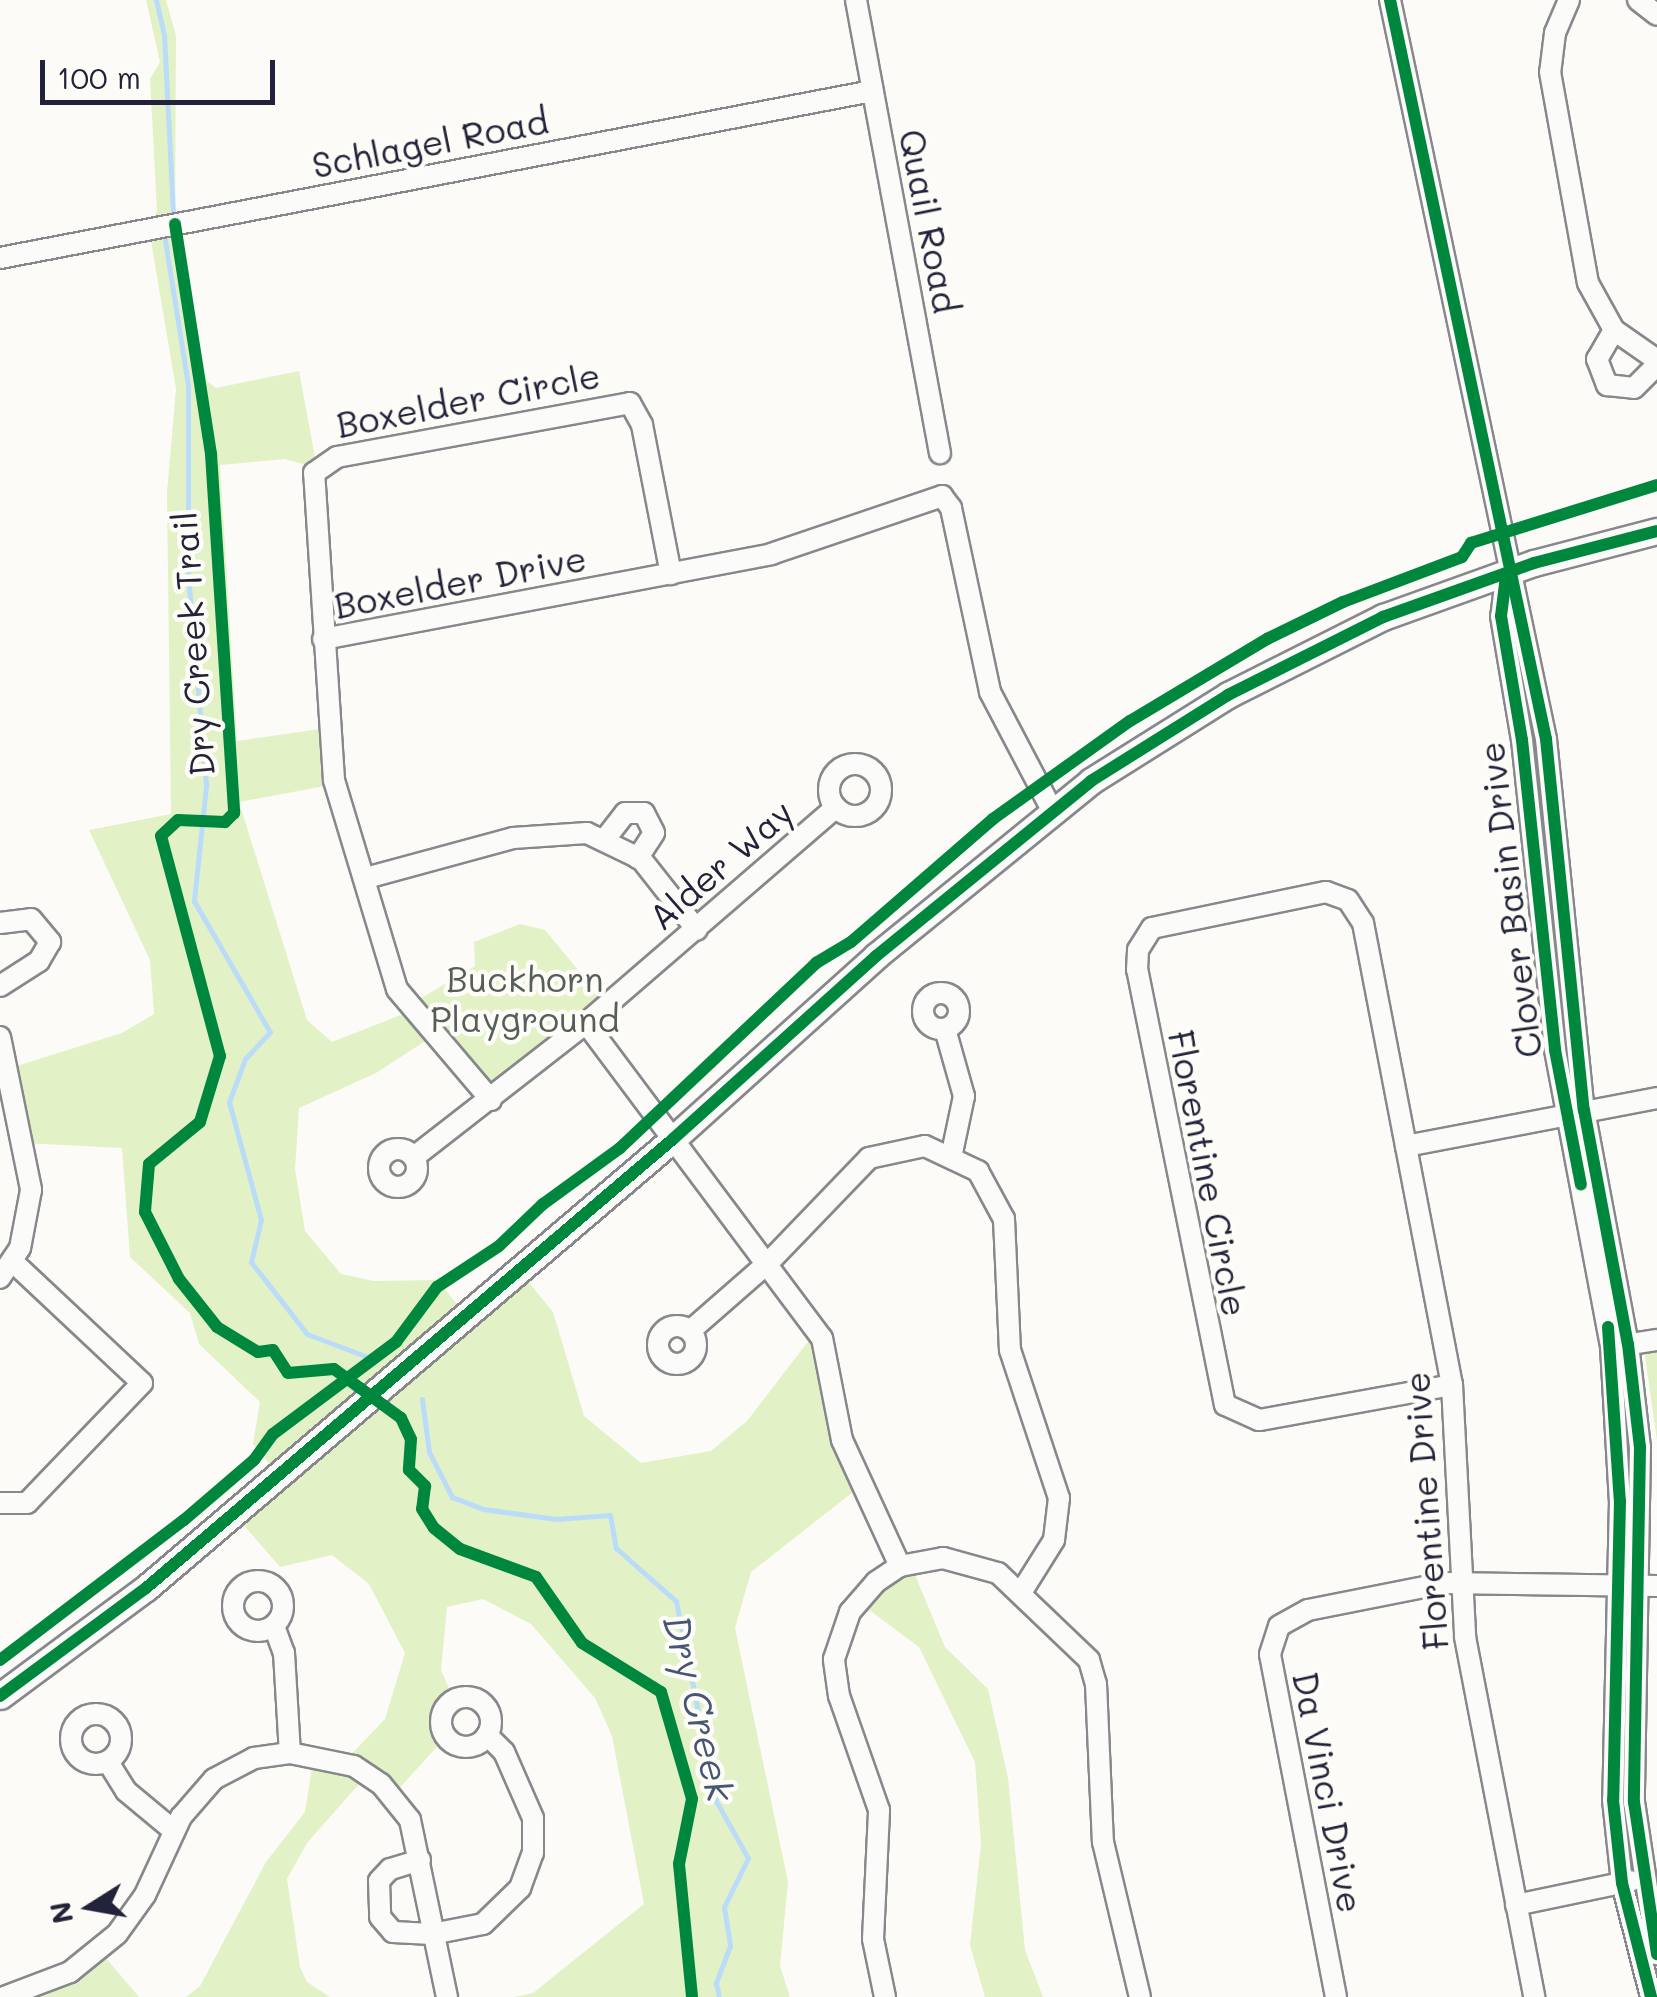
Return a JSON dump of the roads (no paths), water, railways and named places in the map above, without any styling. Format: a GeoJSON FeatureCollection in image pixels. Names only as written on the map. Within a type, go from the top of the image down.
{"type":"FeatureCollection","features":[{"type":"Feature","properties":{"kind":"main road"},"geometry":{"type":"LineString","coordinates":[[0,1696],[146,1588],[673,1139],[876,956],[1052,810],[1133,752],[1300,655],[1507,572],[1657,531]]}},
{"type":"Feature","properties":{"kind":"street","name":"Quail Road"},"geometry":{"type":"LineString","coordinates":[[856,0],[940,454]]}},
{"type":"Feature","properties":{"kind":"street","name":"Clover Basin Drive"},"geometry":{"type":"LineString","coordinates":[[1390,0],[1507,572],[1546,739],[1575,1112],[1620,1345],[1619,1449],[1637,1586],[1613,1800],[1632,1881],[1651,1997]]}},
{"type":"Feature","properties":{"kind":"street"},"geometry":{"type":"LineString","coordinates":[[1570,0],[1555,33],[1550,78],[1586,276],[1614,330],[1657,362],[1634,388],[1607,385],[1597,359],[1614,330]]}},
{"type":"Feature","properties":{"kind":"street"},"geometry":{"type":"LineString","coordinates":[[1638,0],[1657,15]]}},
{"type":"Feature","properties":{"kind":"street","name":"Schlagel Road"},"geometry":{"type":"LineString","coordinates":[[0,258],[872,91]]}},
{"type":"Feature","properties":{"kind":"street","name":"Boxelder Circle"},"geometry":{"type":"LineString","coordinates":[[323,639],[312,480],[323,461],[622,403],[634,406],[641,420],[671,574]]}},
{"type":"Feature","properties":{"kind":"street","name":"Boxelder Drive"},"geometry":{"type":"LineString","coordinates":[[491,1100],[397,989],[333,776],[323,639],[784,550],[920,500],[942,496],[950,506],[990,692],[1052,810]]}},
{"type":"Feature","properties":{"kind":"street","name":"Alder Way"},"geometry":{"type":"LineString","coordinates":[[414,1157],[586,1023],[836,806]]}},
{"type":"Feature","properties":{"kind":"street"},"geometry":{"type":"LineString","coordinates":[[606,838],[625,814],[644,813],[654,836],[638,858]]}},
{"type":"Feature","properties":{"kind":"street"},"geometry":{"type":"LineString","coordinates":[[366,878],[418,859],[547,832],[606,838],[638,858],[696,930]]}},
{"type":"Feature","properties":{"kind":"street","name":"Florentine Circle"},"geometry":{"type":"LineString","coordinates":[[1352,904],[1318,893],[1169,921],[1149,931],[1138,950],[1218,1392],[1233,1413],[1259,1420],[1452,1385]]}},
{"type":"Feature","properties":{"kind":"street","name":"Florentine Drive"},"geometry":{"type":"LineString","coordinates":[[1352,904],[1366,938],[1452,1385],[1459,1581],[1534,1997]]}},
{"type":"Feature","properties":{"kind":"street"},"geometry":{"type":"LineString","coordinates":[[0,924],[30,918],[50,940],[39,961],[0,986]]}},
{"type":"Feature","properties":{"kind":"street"},"geometry":{"type":"LineString","coordinates":[[586,1023],[770,1261],[826,1346],[842,1440],[900,1566]]}},
{"type":"Feature","properties":{"kind":"street"},"geometry":{"type":"LineString","coordinates":[[945,1028],[964,1096],[952,1154]]}},
{"type":"Feature","properties":{"kind":"street"},"geometry":{"type":"LineString","coordinates":[[0,1037],[3,1070],[30,1181],[7,1271],[142,1383],[27,1503],[0,1503]]}},
{"type":"Feature","properties":{"kind":"street"},"geometry":{"type":"LineString","coordinates":[[1406,1146],[1657,1098]]}},
{"type":"Feature","properties":{"kind":"street"},"geometry":{"type":"LineString","coordinates":[[690,1331],[770,1261],[869,1158],[915,1146],[952,1154],[984,1177],[1000,1204],[1010,1350],[1058,1489],[1054,1540],[1022,1591]]}},
{"type":"Feature","properties":{"kind":"street"},"geometry":{"type":"LineString","coordinates":[[1620,1345],[1657,1340]]}},
{"type":"Feature","properties":{"kind":"street"},"geometry":{"type":"LineString","coordinates":[[885,1997],[874,1939],[879,1810],[837,1688],[834,1659],[857,1601],[900,1566],[965,1560],[1022,1591],[1080,1646],[1095,1676],[1103,1842],[1140,1997]]}},
{"type":"Feature","properties":{"kind":"street","name":"Da Vinci Drive"},"geometry":{"type":"LineString","coordinates":[[1336,1997],[1271,1641],[1282,1621],[1308,1610],[1459,1581],[1637,1586]]}},
{"type":"Feature","properties":{"kind":"street"},"geometry":{"type":"LineString","coordinates":[[274,1626],[284,1653],[290,1753]]}},
{"type":"Feature","properties":{"kind":"street"},"geometry":{"type":"LineString","coordinates":[[420,1860],[382,1875],[378,1909],[390,1931],[432,1934],[497,1916],[517,1894],[531,1862],[530,1809],[504,1752],[488,1736]]}},
{"type":"Feature","properties":{"kind":"street"},"geometry":{"type":"LineString","coordinates":[[2,1995],[70,1972],[108,1943],[145,1895],[174,1830],[220,1775],[254,1758],[290,1753],[338,1759],[381,1784],[410,1820],[447,1997]]}},
{"type":"Feature","properties":{"kind":"street"},"geometry":{"type":"LineString","coordinates":[[108,1762],[126,1790],[174,1830]]}},
{"type":"Feature","properties":{"kind":"street","name":"Clover Basin Drive"},"geometry":{"type":"LineString","coordinates":[[1632,1881],[1657,1954]]}},
{"type":"Feature","properties":{"kind":"street"},"geometry":{"type":"LineString","coordinates":[[1516,1905],[1632,1881]]}},
{"type":"Feature","properties":{"kind":"waterway","name":"Dry Creek"},"geometry":{"type":"LineString","coordinates":[[156,0],[164,35],[173,212]]}},
{"type":"Feature","properties":{"kind":"waterway","name":"Dry Creek"},"geometry":{"type":"LineString","coordinates":[[165,240],[188,386],[188,574],[206,786],[194,901],[270,1032],[245,1059],[229,1102],[261,1220],[251,1262],[307,1334],[368,1357]]}},
{"type":"Feature","properties":{"kind":"waterway","name":"Dry Creek"},"geometry":{"type":"LineString","coordinates":[[422,1399],[429,1452],[452,1497],[483,1509],[556,1519],[610,1515],[616,1548],[676,1601],[716,1801],[748,1858],[724,1907],[730,1946],[716,1983],[719,1997]]}},
{"type":"Feature","properties":{"kind":"park label","name":"Buckhorn Playground"},"geometry":{"type":"Point","coordinates":[525,998]}}]}
